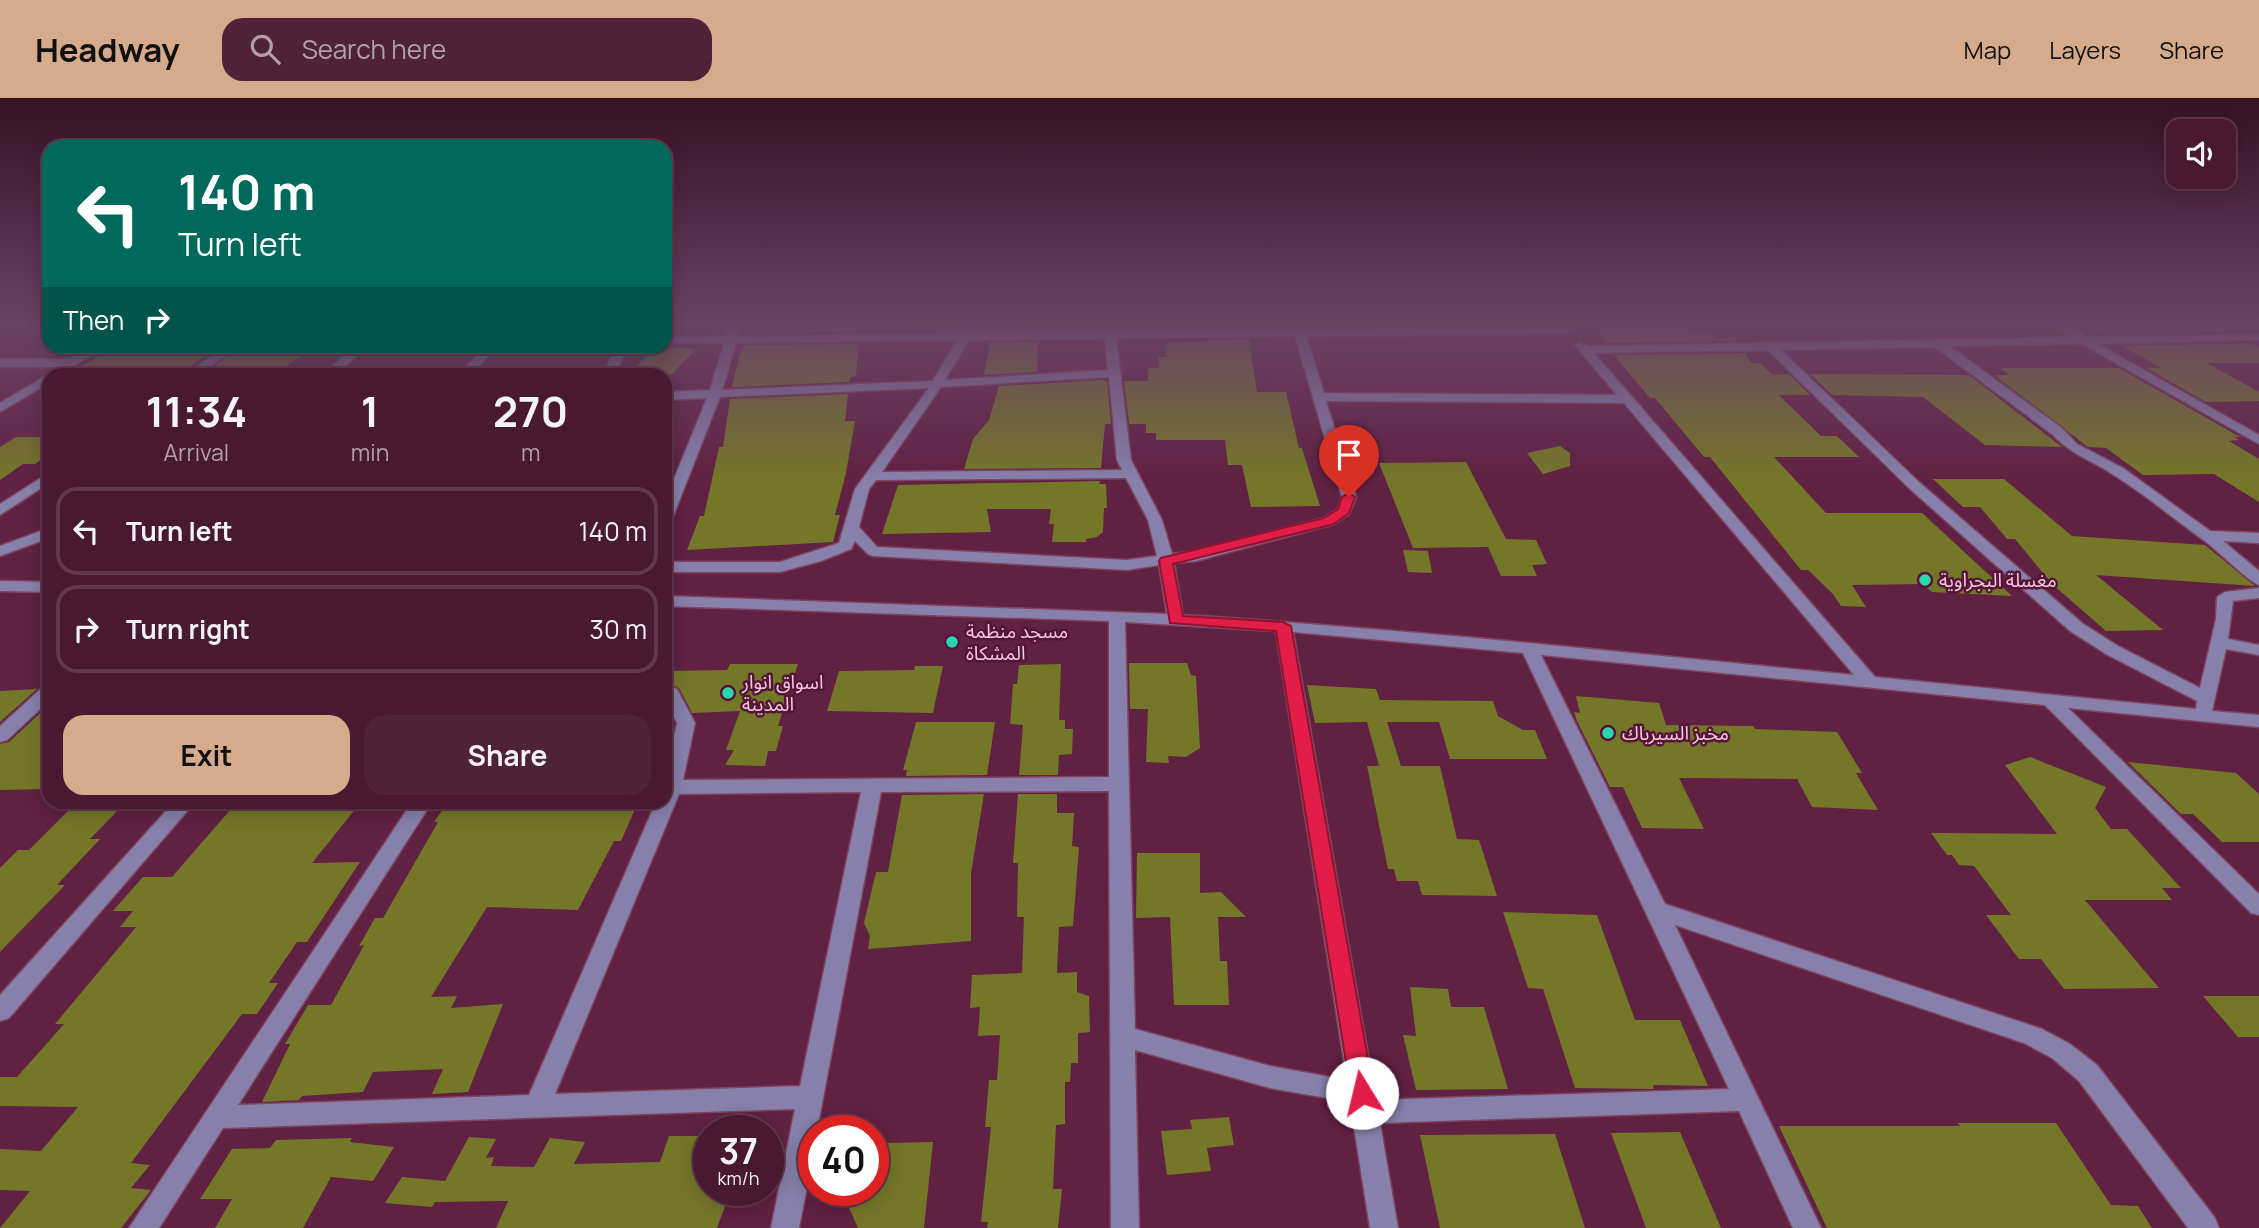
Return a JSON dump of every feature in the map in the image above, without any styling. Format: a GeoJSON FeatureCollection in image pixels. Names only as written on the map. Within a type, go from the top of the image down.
{"type":"FeatureCollection","features":[{"type":"Feature","properties":{"kind":"street"},"geometry":{"type":"LineString","coordinates":[[672,501],[721,376]]}},
{"type":"Feature","properties":{"kind":"street"},"geometry":{"type":"LineString","coordinates":[[672,567],[780,567],[846,546],[862,489],[894,449],[941,376]]}},
{"type":"Feature","properties":{"kind":"street"},"geometry":{"type":"LineString","coordinates":[[672,396],[714,396],[1071,376]]}},
{"type":"Feature","properties":{"kind":"street"},"geometry":{"type":"LineString","coordinates":[[1116,376],[1121,447],[1129,474],[1155,520],[1166,561],[1176,620]]}},
{"type":"Feature","properties":{"kind":"street"},"geometry":{"type":"LineString","coordinates":[[851,528],[873,551],[935,556],[1028,557],[1102,565],[1166,561],[1329,521],[1345,511],[1349,497],[1313,376]]}},
{"type":"Feature","properties":{"kind":"street"},"geometry":{"type":"LineString","coordinates":[[1607,376],[1870,683]]}},
{"type":"Feature","properties":{"kind":"street"},"geometry":{"type":"LineString","coordinates":[[1802,376],[1915,486],[2076,627],[2205,707]]}},
{"type":"Feature","properties":{"kind":"street"},"geometry":{"type":"LineString","coordinates":[[1982,376],[2057,431],[2072,447],[2133,481],[2240,561],[2259,580]]}},
{"type":"Feature","properties":{"kind":"street"},"geometry":{"type":"LineString","coordinates":[[2145,376],[2259,440]]}},
{"type":"Feature","properties":{"kind":"street"},"geometry":{"type":"LineString","coordinates":[[0,408],[42,382]]}},
{"type":"Feature","properties":{"kind":"street"},"geometry":{"type":"LineString","coordinates":[[1320,397],[1627,399]]}},
{"type":"Feature","properties":{"kind":"street"},"geometry":{"type":"LineString","coordinates":[[871,476],[1129,474]]}},
{"type":"Feature","properties":{"kind":"street"},"geometry":{"type":"LineString","coordinates":[[0,511],[42,482]]}},
{"type":"Feature","properties":{"kind":"street"},"geometry":{"type":"LineString","coordinates":[[2205,535],[2259,538]]}},
{"type":"Feature","properties":{"kind":"street"},"geometry":{"type":"LineString","coordinates":[[0,551],[42,536]]}},
{"type":"Feature","properties":{"kind":"street"},"geometry":{"type":"LineString","coordinates":[[0,586],[42,587]]}},
{"type":"Feature","properties":{"kind":"street"},"geometry":{"type":"LineString","coordinates":[[2205,707],[2219,643],[2225,597],[2259,593]]}},
{"type":"Feature","properties":{"kind":"street"},"geometry":{"type":"LineString","coordinates":[[672,601],[1117,616],[1283,626],[1528,646],[2050,700],[2205,707],[2259,721]]}},
{"type":"Feature","properties":{"kind":"street"},"geometry":{"type":"LineString","coordinates":[[1117,616],[1125,1228]]}},
{"type":"Feature","properties":{"kind":"street"},"geometry":{"type":"LineString","coordinates":[[1283,626],[1384,1228]]}},
{"type":"Feature","properties":{"kind":"street"},"geometry":{"type":"LineString","coordinates":[[2219,643],[2259,650]]}},
{"type":"Feature","properties":{"kind":"street"},"geometry":{"type":"LineString","coordinates":[[1528,646],[1657,910],[1807,1228]]}},
{"type":"Feature","properties":{"kind":"street"},"geometry":{"type":"LineString","coordinates":[[672,695],[686,723],[672,787],[1120,784]]}},
{"type":"Feature","properties":{"kind":"street"},"geometry":{"type":"LineString","coordinates":[[0,736],[42,697]]}},
{"type":"Feature","properties":{"kind":"street"},"geometry":{"type":"LineString","coordinates":[[2050,700],[2259,907]]}},
{"type":"Feature","properties":{"kind":"street"},"geometry":{"type":"LineString","coordinates":[[785,1228],[872,786]]}},
{"type":"Feature","properties":{"kind":"street"},"geometry":{"type":"LineString","coordinates":[[0,1011],[179,809]]}},
{"type":"Feature","properties":{"kind":"street"},"geometry":{"type":"LineString","coordinates":[[144,1228],[417,809]]}},
{"type":"Feature","properties":{"kind":"street"},"geometry":{"type":"LineString","coordinates":[[538,1104],[663,809]]}},
{"type":"Feature","properties":{"kind":"street"},"geometry":{"type":"LineString","coordinates":[[1657,910],[2033,1036],[2061,1051],[2088,1073],[2205,1228]]}},
{"type":"Feature","properties":{"kind":"street"},"geometry":{"type":"LineString","coordinates":[[1122,1036],[1262,1077],[1418,1112],[1746,1100]]}},
{"type":"Feature","properties":{"kind":"street"},"geometry":{"type":"LineString","coordinates":[[215,1117],[538,1104],[811,1097]]}},
{"type":"Feature","properties":{"kind":"building"},"geometry":{"type":"Polygon","coordinates":[[[735,376],[856,376],[850,377],[849,382],[732,387],[735,376]]]}},
{"type":"Feature","properties":{"kind":"building"},"geometry":{"type":"Polygon","coordinates":[[[1148,376],[1255,376],[1257,392],[1286,392],[1299,448],[1302,448],[1320,506],[1251,507],[1242,465],[1228,465],[1225,440],[1156,440],[1156,433],[1146,433],[1146,424],[1129,424],[1124,381],[1148,381],[1148,376]]]}},
{"type":"Feature","properties":{"kind":"building"},"geometry":{"type":"Polygon","coordinates":[[[1631,376],[1791,376],[1810,395],[1779,395],[1821,436],[1837,436],[1859,457],[1774,457],[1826,513],[1922,513],[2012,596],[1932,592],[1922,584],[1852,585],[1866,607],[1841,606],[1833,594],[1808,570],[1801,570],[1710,457],[1704,457],[1655,398],[1650,398],[1631,376]]]}},
{"type":"Feature","properties":{"kind":"building"},"geometry":{"type":"Polygon","coordinates":[[[1812,376],[1970,376],[2062,447],[1985,445],[1923,397],[1832,395],[1812,376]]]}},
{"type":"Feature","properties":{"kind":"building"},"geometry":{"type":"Polygon","coordinates":[[[1995,376],[2133,376],[2240,437],[2234,437],[2239,440],[2229,441],[2259,459],[2259,502],[2214,474],[2143,475],[2106,448],[2088,447],[1995,376]]]}},
{"type":"Feature","properties":{"kind":"building"},"geometry":{"type":"Polygon","coordinates":[[[2160,376],[2230,376],[2259,392],[2259,401],[2206,402],[2160,376]]]}},
{"type":"Feature","properties":{"kind":"building"},"geometry":{"type":"Polygon","coordinates":[[[1104,380],[1107,382],[1111,424],[1105,424],[1101,468],[964,469],[973,439],[989,420],[999,386],[1104,380]]]}},
{"type":"Feature","properties":{"kind":"building"},"geometry":{"type":"Polygon","coordinates":[[[848,394],[845,421],[855,421],[835,515],[840,515],[833,542],[687,550],[700,516],[704,516],[719,447],[723,447],[730,399],[848,394]]]}},
{"type":"Feature","properties":{"kind":"building"},"geometry":{"type":"Polygon","coordinates":[[[16,437],[42,437],[42,460],[35,464],[23,464],[0,480],[0,447],[16,437]]]}},
{"type":"Feature","properties":{"kind":"building"},"geometry":{"type":"Polygon","coordinates":[[[1560,446],[1570,453],[1570,466],[1543,474],[1527,453],[1560,446]]]}},
{"type":"Feature","properties":{"kind":"building"},"geometry":{"type":"Polygon","coordinates":[[[1466,462],[1506,539],[1536,540],[1547,564],[1532,565],[1537,576],[1501,576],[1488,547],[1413,548],[1379,463],[1466,462]]]}},
{"type":"Feature","properties":{"kind":"building"},"geometry":{"type":"Polygon","coordinates":[[[1933,479],[2004,479],[2072,536],[2205,545],[2255,586],[2096,575],[2163,630],[2106,631],[2052,584],[2015,539],[2007,539],[1980,507],[1963,507],[1933,479]]]}},
{"type":"Feature","properties":{"kind":"building"},"geometry":{"type":"Polygon","coordinates":[[[1100,481],[1099,484],[1106,484],[1107,508],[1104,508],[1103,532],[1097,537],[1086,539],[1086,542],[1052,542],[1054,524],[1049,524],[1051,509],[987,509],[991,532],[882,534],[898,485],[1100,481]]]}},
{"type":"Feature","properties":{"kind":"building"},"geometry":{"type":"Polygon","coordinates":[[[1403,550],[1428,551],[1432,573],[1408,572],[1403,550]]]}},
{"type":"Feature","properties":{"kind":"building"},"geometry":{"type":"Polygon","coordinates":[[[1129,663],[1187,663],[1191,675],[1196,676],[1200,748],[1186,757],[1168,756],[1169,763],[1146,762],[1148,709],[1130,709],[1129,663]]]}},
{"type":"Feature","properties":{"kind":"building"},"geometry":{"type":"Polygon","coordinates":[[[730,664],[798,664],[778,726],[783,726],[776,751],[768,751],[765,766],[725,765],[734,750],[726,750],[740,711],[692,713],[679,688],[672,685],[672,671],[727,670],[730,664]]]}},
{"type":"Feature","properties":{"kind":"building"},"geometry":{"type":"Polygon","coordinates":[[[1061,664],[1059,720],[1065,720],[1065,729],[1073,729],[1072,754],[1059,755],[1058,775],[1019,775],[1023,725],[1010,724],[1013,684],[1017,684],[1019,665],[1061,664]]]}},
{"type":"Feature","properties":{"kind":"building"},"geometry":{"type":"Polygon","coordinates":[[[915,666],[943,666],[933,713],[827,711],[839,671],[914,670],[915,666]]]}},
{"type":"Feature","properties":{"kind":"building"},"geometry":{"type":"Polygon","coordinates":[[[1307,685],[1376,689],[1380,700],[1493,701],[1498,716],[1523,730],[1535,730],[1547,759],[1450,759],[1439,722],[1387,722],[1401,766],[1440,766],[1457,839],[1479,840],[1497,896],[1422,895],[1418,881],[1397,881],[1394,869],[1388,869],[1367,766],[1379,766],[1367,722],[1315,723],[1307,685]]]}},
{"type":"Feature","properties":{"kind":"building"},"geometry":{"type":"Polygon","coordinates":[[[37,689],[0,722],[0,691],[37,689]]]}},
{"type":"Feature","properties":{"kind":"building"},"geometry":{"type":"Polygon","coordinates":[[[1576,696],[1659,703],[1666,725],[1753,726],[1755,729],[1837,732],[1862,773],[1856,773],[1878,810],[1812,807],[1797,779],[1679,778],[1704,829],[1642,828],[1623,787],[1610,787],[1577,721],[1574,712],[1580,713],[1576,696]]]}},
{"type":"Feature","properties":{"kind":"building"},"geometry":{"type":"Polygon","coordinates":[[[42,711],[42,789],[0,790],[0,744],[9,742],[42,711]]]}},
{"type":"Feature","properties":{"kind":"building"},"geometry":{"type":"Polygon","coordinates":[[[916,722],[995,722],[987,775],[906,776],[907,770],[903,770],[916,722]]]}},
{"type":"Feature","properties":{"kind":"building"},"geometry":{"type":"Polygon","coordinates":[[[2030,757],[2106,787],[2095,808],[2111,829],[2127,829],[2181,888],[2162,888],[2172,900],[2085,900],[2159,988],[2064,989],[2041,959],[2019,959],[1986,915],[2011,915],[1974,866],[1959,865],[1952,855],[1947,855],[1931,833],[2057,834],[2005,765],[2030,757]]]}},
{"type":"Feature","properties":{"kind":"building"},"geometry":{"type":"Polygon","coordinates":[[[2128,762],[2236,773],[2259,794],[2259,842],[2222,842],[2193,814],[2181,814],[2128,762]]]}},
{"type":"Feature","properties":{"kind":"building"},"geometry":{"type":"Polygon","coordinates":[[[984,794],[971,873],[971,941],[868,949],[870,936],[864,923],[876,872],[888,872],[902,795],[984,794]]]}},
{"type":"Feature","properties":{"kind":"building"},"geometry":{"type":"Polygon","coordinates":[[[1018,794],[1057,794],[1057,813],[1074,813],[1072,846],[1079,847],[1073,926],[1059,927],[1057,973],[1077,972],[1077,992],[1089,996],[1090,1032],[1078,1033],[1078,1063],[1071,1063],[1070,1082],[1065,1082],[1065,1124],[1056,1125],[1053,1189],[1062,1189],[1058,1228],[987,1228],[988,1222],[981,1222],[991,1127],[985,1127],[989,1080],[997,1080],[1000,1035],[978,1036],[980,1007],[970,1008],[972,975],[1022,973],[1024,917],[1017,917],[1018,863],[1013,863],[1018,794]]]}},
{"type":"Feature","properties":{"kind":"building"},"geometry":{"type":"Polygon","coordinates":[[[70,809],[119,809],[90,839],[100,839],[57,885],[65,885],[0,952],[0,868],[18,850],[29,850],[70,809]]]}},
{"type":"Feature","properties":{"kind":"building"},"geometry":{"type":"Polygon","coordinates":[[[231,809],[355,809],[312,863],[360,862],[307,942],[297,942],[269,983],[278,983],[257,1014],[242,1014],[131,1163],[150,1165],[131,1188],[151,1190],[121,1228],[0,1228],[30,1191],[0,1190],[0,1149],[41,1151],[78,1107],[0,1106],[0,1077],[17,1077],[64,1024],[55,1024],[136,927],[120,927],[133,911],[113,911],[143,877],[172,877],[231,809]]]}},
{"type":"Feature","properties":{"kind":"building"},"geometry":{"type":"Polygon","coordinates":[[[443,809],[635,809],[621,841],[614,841],[578,910],[487,907],[431,997],[457,996],[451,1008],[503,1004],[468,1092],[432,1094],[443,1069],[373,1072],[363,1092],[262,1102],[290,1044],[285,1044],[308,1005],[331,1005],[364,945],[359,946],[375,918],[383,918],[438,822],[434,822],[443,809]]]}},
{"type":"Feature","properties":{"kind":"building"},"geometry":{"type":"Polygon","coordinates":[[[1137,853],[1200,853],[1200,893],[1221,892],[1246,917],[1218,917],[1220,961],[1227,961],[1229,1005],[1174,1005],[1170,917],[1136,918],[1137,853]]]}},
{"type":"Feature","properties":{"kind":"building"},"geometry":{"type":"Polygon","coordinates":[[[1503,912],[1597,915],[1635,1020],[1680,1020],[1708,1086],[1653,1085],[1654,1089],[1575,1088],[1543,989],[1528,988],[1503,912]]]}},
{"type":"Feature","properties":{"kind":"building"},"geometry":{"type":"Polygon","coordinates":[[[1410,987],[1448,989],[1451,1007],[1484,1007],[1508,1089],[1416,1090],[1403,1035],[1416,1036],[1410,987]]]}},
{"type":"Feature","properties":{"kind":"building"},"geometry":{"type":"Polygon","coordinates":[[[2203,996],[2259,996],[2259,1037],[2238,1037],[2203,996]]]}},
{"type":"Feature","properties":{"kind":"building"},"geometry":{"type":"Polygon","coordinates":[[[1229,1117],[1234,1145],[1207,1148],[1211,1171],[1167,1175],[1161,1131],[1192,1129],[1190,1120],[1229,1117]]]}},
{"type":"Feature","properties":{"kind":"building"},"geometry":{"type":"Polygon","coordinates":[[[1958,1123],[2056,1123],[2111,1205],[2138,1206],[2152,1228],[1827,1228],[1779,1126],[1960,1126],[1958,1123]]]}},
{"type":"Feature","properties":{"kind":"building"},"geometry":{"type":"Polygon","coordinates":[[[1680,1132],[1721,1228],[1646,1228],[1611,1133],[1680,1132]]]}},
{"type":"Feature","properties":{"kind":"building"},"geometry":{"type":"Polygon","coordinates":[[[1555,1134],[1585,1228],[1440,1228],[1420,1135],[1555,1134]]]}},
{"type":"Feature","properties":{"kind":"building"},"geometry":{"type":"Polygon","coordinates":[[[669,1136],[693,1136],[693,1206],[725,1206],[717,1228],[496,1228],[508,1201],[435,1202],[432,1207],[385,1203],[402,1177],[445,1181],[469,1137],[496,1139],[486,1158],[494,1157],[491,1166],[534,1167],[550,1138],[585,1142],[574,1164],[660,1162],[669,1136]]]}},
{"type":"Feature","properties":{"kind":"building"},"geometry":{"type":"Polygon","coordinates":[[[352,1138],[350,1142],[394,1147],[373,1181],[331,1177],[303,1228],[215,1228],[232,1199],[200,1199],[232,1149],[270,1148],[276,1140],[352,1138]]]}},
{"type":"Feature","properties":{"kind":"building"},"geometry":{"type":"Polygon","coordinates":[[[933,1142],[924,1228],[858,1228],[848,1206],[889,1206],[889,1143],[933,1142]]]}},
{"type":"Feature","properties":{"kind":"place","name":"مغسلة البجراوية"},"geometry":{"type":"Point","coordinates":[1925,580]}},
{"type":"Feature","properties":{"kind":"place","name":"مسجد منظمة المشكاة"},"geometry":{"type":"Point","coordinates":[952,642]}},
{"type":"Feature","properties":{"kind":"place","name":"اسواق انوار المدينة"},"geometry":{"type":"Point","coordinates":[728,693]}},
{"type":"Feature","properties":{"kind":"place","name":"مخبز السيرباك"},"geometry":{"type":"Point","coordinates":[1608,733]}},
{"type":"Feature","properties":{"kind":"route"},"geometry":{"type":"LineString","coordinates":[[1349,497],[1345,511],[1329,521],[1196,556],[1166,561],[1176,620],[1283,626],[1362,1093]]}}]}
